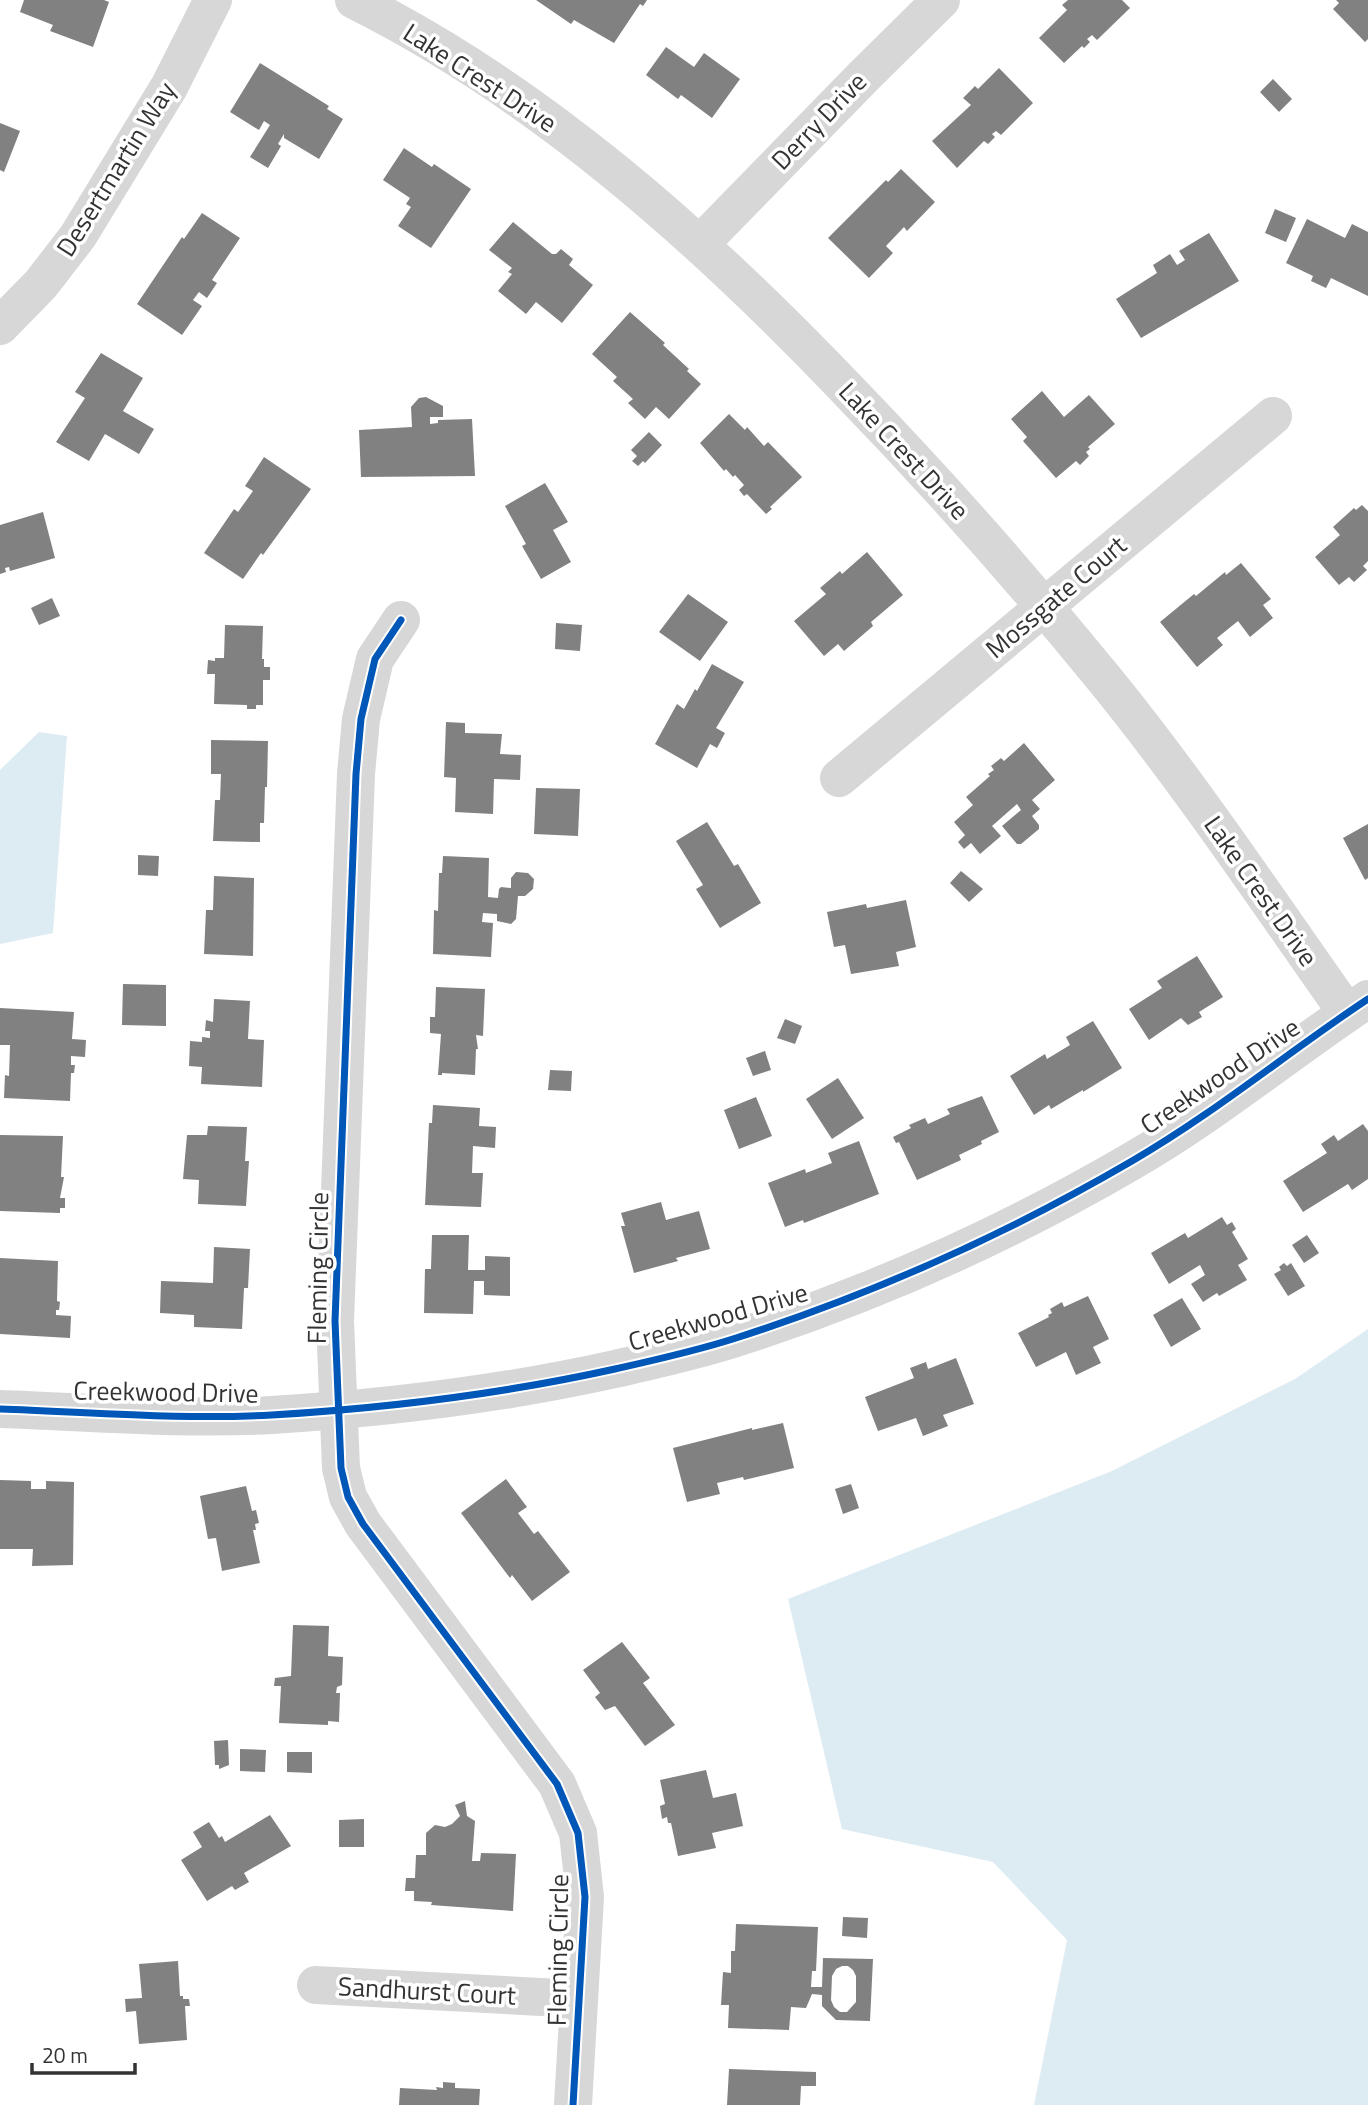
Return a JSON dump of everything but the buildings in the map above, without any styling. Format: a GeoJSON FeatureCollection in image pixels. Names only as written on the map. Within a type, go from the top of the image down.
{"type":"FeatureCollection","features":[{"type":"Feature","properties":{"kind":"street","name":"Desertmartin Way"},"geometry":{"type":"LineString","coordinates":[[0,326],[41,284],[78,236],[169,87],[213,0]]}},
{"type":"Feature","properties":{"kind":"street","name":"Lake Crest Drive"},"geometry":{"type":"LineString","coordinates":[[354,0],[450,53],[583,146],[700,244],[799,339],[916,460],[1107,682],[1357,1006]]}},
{"type":"Feature","properties":{"kind":"street","name":"Derry Drive"},"geometry":{"type":"LineString","coordinates":[[700,244],[941,0]]}},
{"type":"Feature","properties":{"kind":"street","name":"Mossgate Court"},"geometry":{"type":"LineString","coordinates":[[839,778],[1273,416]]}},
{"type":"Feature","properties":{"kind":"street","name":"Fleming Circle"},"geometry":{"type":"LineString","coordinates":[[401,620],[375,659],[361,719],[356,774],[335,1321],[341,1468],[348,1497],[358,1515],[557,1784],[578,1833],[585,1897],[573,2105]]}},
{"type":"Feature","properties":{"kind":"street","name":"Creekwood Drive"},"geometry":{"type":"LineString","coordinates":[[0,1409],[270,1415],[396,1406],[550,1383],[699,1349],[842,1301],[1006,1229],[1133,1161],[1248,1086],[1357,1006]]}},
{"type":"Feature","properties":{"kind":"street","name":"Sandhurst Court"},"geometry":{"type":"LineString","coordinates":[[316,1985],[579,1999]]}},
{"type":"Feature","properties":{"kind":"shaded area"},"geometry":{"type":"Polygon","coordinates":[[[39,732],[67,736],[53,933],[0,944],[0,770],[39,732]]]}},
{"type":"Feature","properties":{"kind":"shaded area"},"geometry":{"type":"Polygon","coordinates":[[[1368,1329],[1368,2105],[1034,2105],[1067,1940],[993,1862],[842,1829],[788,1599],[1112,1471],[1295,1379],[1368,1329]]]}},
{"type":"Feature","properties":{"kind":"cycle path"},"geometry":{"type":"LineString","coordinates":[[401,620],[375,659],[361,719],[356,774],[335,1321],[341,1468],[348,1497],[363,1524],[557,1784],[578,1833],[585,1897],[573,2105]]}},
{"type":"Feature","properties":{"kind":"cycle path"},"geometry":{"type":"LineString","coordinates":[[0,1409],[204,1417],[359,1408],[530,1386],[630,1366],[721,1343],[889,1282],[988,1237],[1085,1188],[1193,1123],[1368,999]]}}]}
